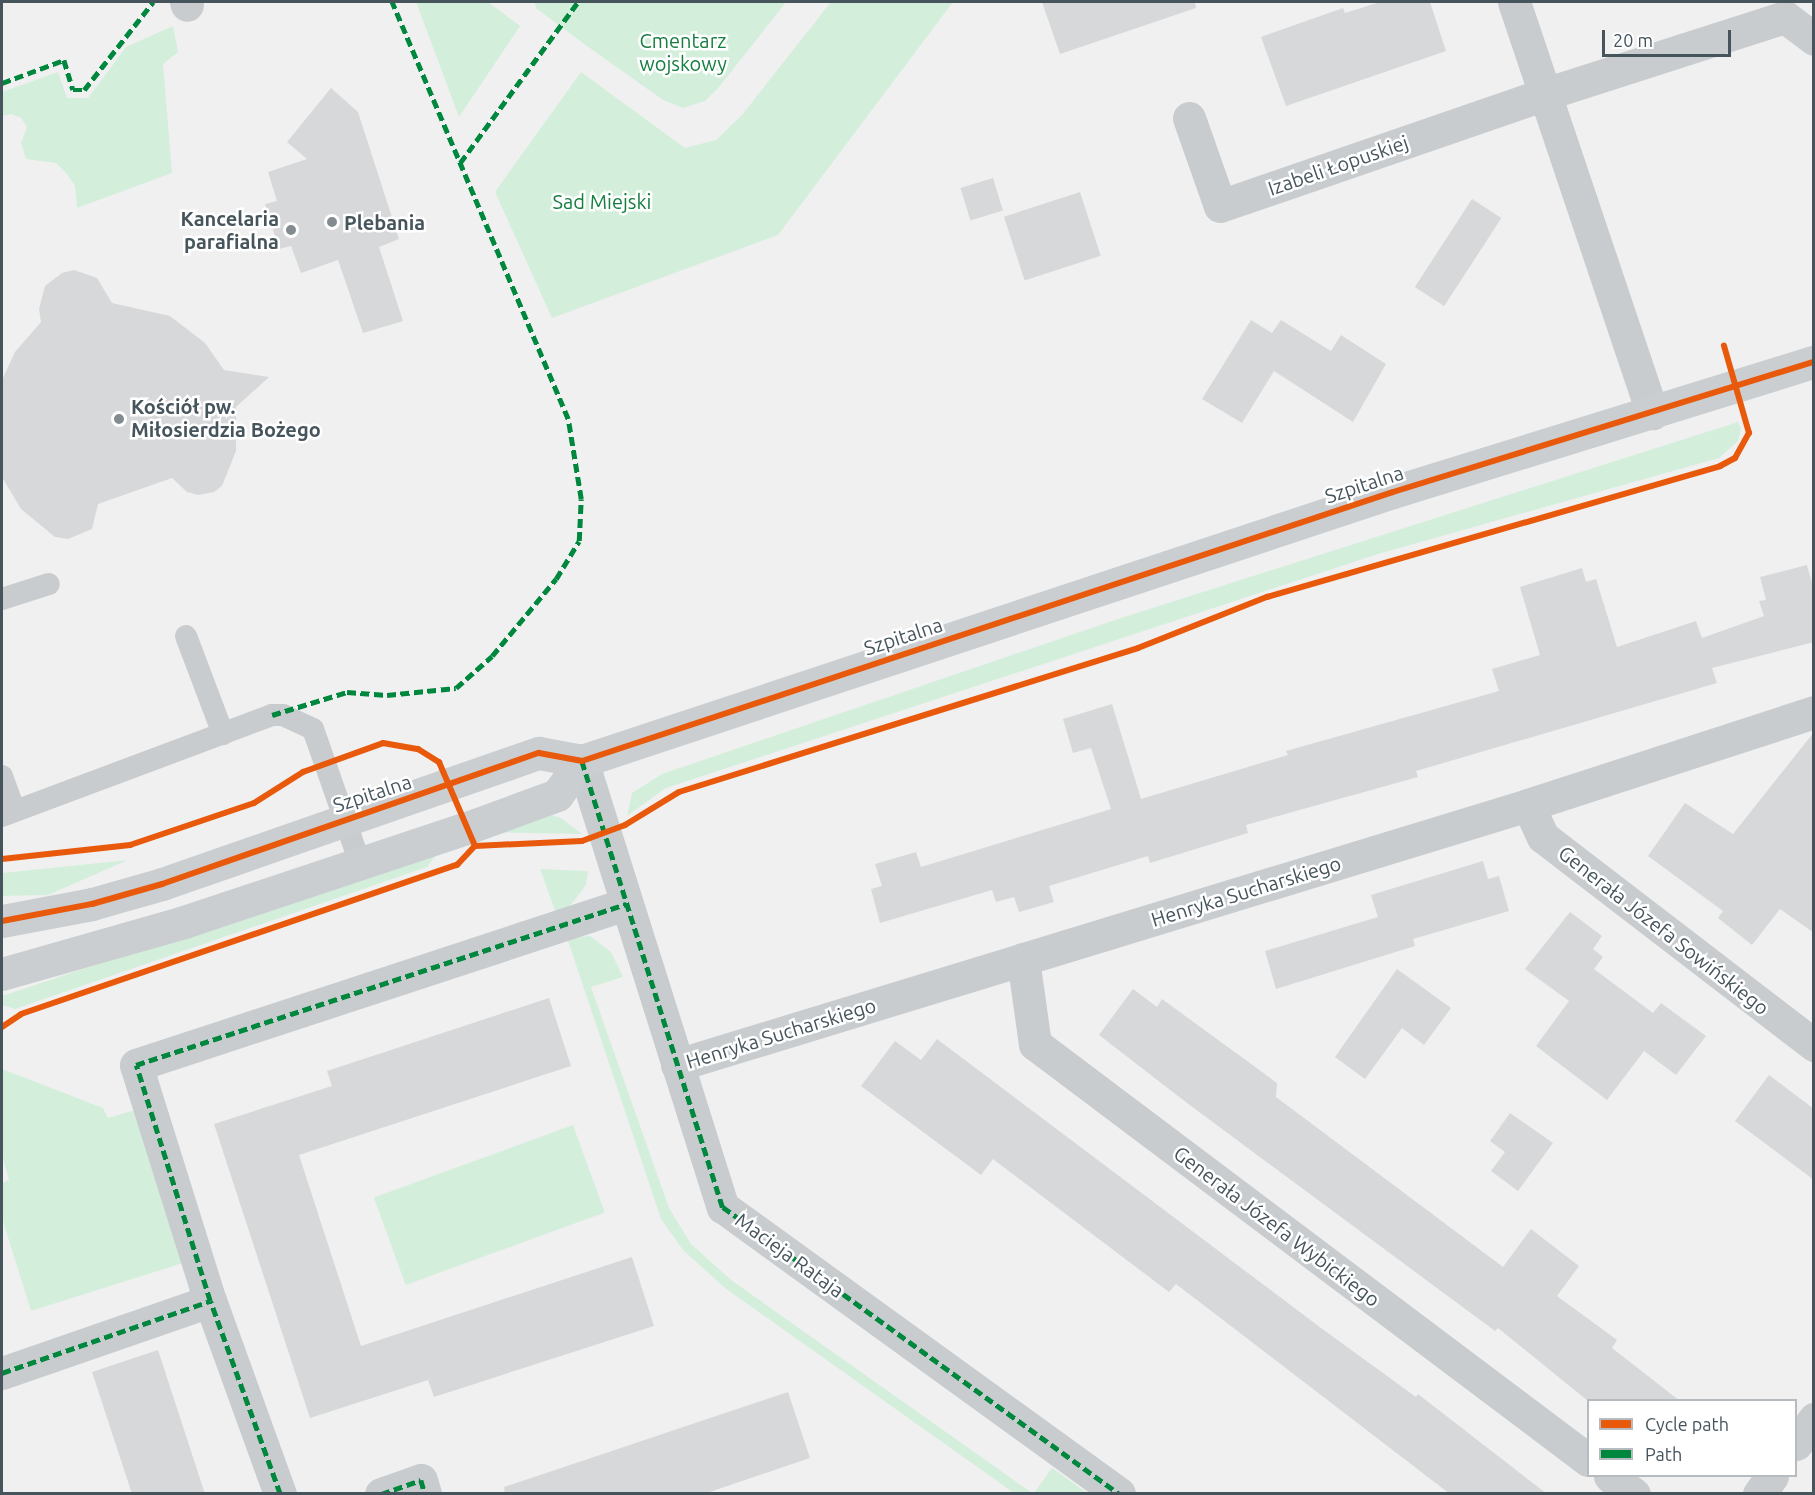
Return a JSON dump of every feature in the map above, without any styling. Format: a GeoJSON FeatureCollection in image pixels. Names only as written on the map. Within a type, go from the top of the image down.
{"type":"FeatureCollection","features":[{"type":"Feature","properties":{"kind":"street"},"geometry":{"type":"LineString","coordinates":[[1514,2],[1652,413]]}},
{"type":"Feature","properties":{"kind":"street","name":"Izabeli Łopuskiej"},"geometry":{"type":"LineString","coordinates":[[1189,118],[1220,206],[1545,94],[1785,18],[1814,39]]}},
{"type":"Feature","properties":{"kind":"street","name":"Szpitalna"},"geometry":{"type":"LineString","coordinates":[[2,921],[92,904],[162,884],[539,753],[582,761],[1393,492],[1814,362]]}},
{"type":"Feature","properties":{"kind":"street","name":"Henryka Sucharskiego"},"geometry":{"type":"LineString","coordinates":[[678,1065],[1528,805],[1814,712]]}},
{"type":"Feature","properties":{"kind":"street"},"geometry":{"type":"LineString","coordinates":[[2,974],[82,954],[361,866],[557,795],[582,761]]}},
{"type":"Feature","properties":{"kind":"street","name":"Macieja Rataja"},"geometry":{"type":"LineString","coordinates":[[582,761],[723,1207],[1119,1494]]}},
{"type":"Feature","properties":{"kind":"street","name":"Generała Józefa Sowińskiego"},"geometry":{"type":"LineString","coordinates":[[1528,805],[1543,837],[1814,1045]]}},
{"type":"Feature","properties":{"kind":"street"},"geometry":{"type":"LineString","coordinates":[[280,1494],[210,1301],[136,1065],[626,904]]}},
{"type":"Feature","properties":{"kind":"street","name":"Generała Józefa Wybickiego"},"geometry":{"type":"LineString","coordinates":[[1023,959],[1035,1044],[1587,1459]]}},
{"type":"Feature","properties":{"kind":"street"},"geometry":{"type":"LineString","coordinates":[[2,1373],[210,1301]]}},
{"type":"Feature","properties":{"kind":"street"},"geometry":{"type":"LineString","coordinates":[[1797,1443],[1814,1419]]}},
{"type":"Feature","properties":{"kind":"street"},"geometry":{"type":"LineString","coordinates":[[1611,1477],[1634,1494]]}},
{"type":"Feature","properties":{"kind":"street"},"geometry":{"type":"LineString","coordinates":[[1759,1494],[1771,1477]]}},
{"type":"Feature","properties":{"kind":"street"},"geometry":{"type":"LineString","coordinates":[[381,1494],[421,1480],[425,1494]]}},
{"type":"Feature","properties":{"kind":"lane"},"geometry":{"type":"LineString","coordinates":[[2,599],[50,584]]}},
{"type":"Feature","properties":{"kind":"lane"},"geometry":{"type":"LineString","coordinates":[[186,636],[223,734]]}},
{"type":"Feature","properties":{"kind":"lane"},"geometry":{"type":"LineString","coordinates":[[2,776],[8,813],[272,715],[294,718],[313,729],[361,866]]}},
{"type":"Feature","properties":{"kind":"green space"},"geometry":{"type":"Polygon","coordinates":[[[416,2],[488,2],[520,26],[459,117],[416,2]]]}},
{"type":"Feature","properties":{"kind":"green space","name":"Cmentarz wojskowy"},"geometry":{"type":"Polygon","coordinates":[[[534,2],[786,2],[719,87],[705,101],[683,108],[663,100],[587,46],[537,9],[534,2]]]}},
{"type":"Feature","properties":{"kind":"green space","name":"Sad Miejski"},"geometry":{"type":"Polygon","coordinates":[[[831,2],[953,2],[778,235],[552,318],[495,192],[581,72],[685,148],[716,140],[742,115],[831,2]]]}},
{"type":"Feature","properties":{"kind":"green space"},"geometry":{"type":"Polygon","coordinates":[[[173,26],[178,52],[163,64],[172,173],[77,208],[75,186],[56,163],[26,159],[21,143],[27,127],[21,118],[12,114],[2,116],[2,92],[58,72],[67,98],[88,98],[126,47],[173,26]]]}},
{"type":"Feature","properties":{"kind":"green space"},"geometry":{"type":"Polygon","coordinates":[[[1738,422],[1741,429],[1738,441],[1719,458],[1378,554],[666,788],[627,816],[632,793],[662,774],[1118,619],[1738,422]]]}},
{"type":"Feature","properties":{"kind":"green space"},"geometry":{"type":"Polygon","coordinates":[[[545,813],[561,818],[582,834],[485,832],[545,813]]]}},
{"type":"Feature","properties":{"kind":"green space"},"geometry":{"type":"Polygon","coordinates":[[[440,850],[427,867],[15,1009],[2,1005],[2,996],[440,850]]]}},
{"type":"Feature","properties":{"kind":"green space"},"geometry":{"type":"Polygon","coordinates":[[[128,860],[48,895],[2,896],[2,873],[128,860]]]}},
{"type":"Feature","properties":{"kind":"green space"},"geometry":{"type":"Polygon","coordinates":[[[540,869],[588,871],[586,885],[567,910],[556,913],[540,869]]]}},
{"type":"Feature","properties":{"kind":"green space"},"geometry":{"type":"Polygon","coordinates":[[[590,936],[611,952],[623,977],[591,987],[669,1208],[691,1244],[731,1280],[1032,1493],[1014,1493],[725,1288],[683,1250],[661,1219],[567,938],[590,936]]]}},
{"type":"Feature","properties":{"kind":"green space"},"geometry":{"type":"Polygon","coordinates":[[[2,1069],[103,1108],[108,1118],[135,1110],[183,1263],[31,1311],[2,1218],[2,1183],[9,1180],[2,1155],[2,1069]]]}},
{"type":"Feature","properties":{"kind":"green space"},"geometry":{"type":"Polygon","coordinates":[[[573,1125],[605,1212],[406,1285],[374,1198],[573,1125]]]}},
{"type":"Feature","properties":{"kind":"green space"},"geometry":{"type":"Polygon","coordinates":[[[1052,1468],[1087,1493],[1034,1493],[1052,1468]]]}},
{"type":"Feature","properties":{"kind":"building"},"geometry":{"type":"Polygon","coordinates":[[[1042,2],[1195,2],[1196,8],[1060,54],[1042,2]]]}},
{"type":"Feature","properties":{"kind":"building"},"geometry":{"type":"Polygon","coordinates":[[[1380,2],[1430,2],[1446,51],[1286,106],[1261,37],[1343,8],[1345,13],[1380,2]]]}},
{"type":"Feature","properties":{"kind":"building","name":"Plebania"},"geometry":{"type":"Polygon","coordinates":[[[331,88],[358,112],[399,239],[379,247],[403,321],[363,333],[338,260],[301,273],[291,246],[279,249],[265,204],[277,201],[268,172],[307,159],[287,142],[331,88]]]}},
{"type":"Feature","properties":{"kind":"building"},"geometry":{"type":"Polygon","coordinates":[[[993,178],[1003,211],[970,220],[960,188],[993,178]]]}},
{"type":"Feature","properties":{"kind":"building"},"geometry":{"type":"Polygon","coordinates":[[[1080,192],[1101,256],[1025,280],[1004,217],[1080,192]]]}},
{"type":"Feature","properties":{"kind":"building"},"geometry":{"type":"Polygon","coordinates":[[[1472,199],[1501,218],[1444,306],[1415,287],[1472,199]]]}},
{"type":"Feature","properties":{"kind":"building","name":"Kościół pw. Miłosierdzia Bożego"},"geometry":{"type":"Polygon","coordinates":[[[74,270],[97,278],[112,303],[170,316],[205,343],[224,370],[269,377],[236,407],[236,451],[222,486],[214,492],[198,495],[187,492],[172,478],[98,504],[92,529],[68,539],[55,537],[21,509],[2,477],[2,380],[15,352],[41,322],[39,309],[45,286],[62,273],[74,270]]]}},
{"type":"Feature","properties":{"kind":"building"},"geometry":{"type":"Polygon","coordinates":[[[1251,320],[1272,333],[1281,320],[1331,351],[1341,335],[1386,364],[1353,422],[1274,371],[1242,423],[1202,399],[1251,320]]]}},
{"type":"Feature","properties":{"kind":"building"},"geometry":{"type":"Polygon","coordinates":[[[1807,565],[1814,590],[1814,642],[1712,668],[1717,683],[1416,771],[1418,777],[1246,825],[1248,833],[1150,863],[1148,856],[1049,886],[1054,902],[1019,912],[1014,897],[996,902],[992,890],[880,923],[871,889],[882,886],[875,864],[916,852],[921,867],[1111,809],[1091,748],[1073,753],[1063,719],[1112,704],[1141,799],[1288,755],[1286,751],[1499,691],[1492,669],[1540,655],[1520,587],[1582,568],[1586,582],[1596,579],[1617,647],[1696,621],[1702,638],[1764,616],[1759,601],[1766,600],[1760,577],[1807,565]]]}},
{"type":"Feature","properties":{"kind":"building"},"geometry":{"type":"Polygon","coordinates":[[[1814,732],[1814,933],[1780,909],[1752,945],[1718,918],[1723,911],[1648,856],[1685,803],[1733,834],[1814,732]]]}},
{"type":"Feature","properties":{"kind":"building"},"geometry":{"type":"Polygon","coordinates":[[[1483,861],[1488,879],[1499,876],[1509,911],[1413,939],[1415,946],[1276,989],[1265,951],[1378,917],[1371,895],[1483,861]]]}},
{"type":"Feature","properties":{"kind":"building"},"geometry":{"type":"Polygon","coordinates":[[[1570,912],[1602,936],[1593,949],[1603,957],[1594,969],[1653,1013],[1661,1003],[1706,1036],[1676,1075],[1644,1051],[1607,1100],[1536,1046],[1569,1001],[1525,969],[1570,912]]]}},
{"type":"Feature","properties":{"kind":"building"},"geometry":{"type":"Polygon","coordinates":[[[1397,969],[1451,1008],[1424,1045],[1402,1028],[1365,1079],[1335,1057],[1397,969]]]}},
{"type":"Feature","properties":{"kind":"building"},"geometry":{"type":"Polygon","coordinates":[[[1133,989],[1157,1007],[1162,999],[1277,1083],[1276,1097],[1503,1267],[1531,1229],[1579,1266],[1557,1296],[1617,1340],[1612,1348],[1677,1399],[1587,1400],[1498,1328],[1495,1331],[1099,1035],[1133,989]]]}},
{"type":"Feature","properties":{"kind":"building"},"geometry":{"type":"Polygon","coordinates":[[[549,998],[571,1066],[299,1155],[361,1346],[632,1257],[654,1326],[434,1397],[428,1380],[310,1418],[214,1124],[332,1086],[327,1071],[549,998]]]}},
{"type":"Feature","properties":{"kind":"building"},"geometry":{"type":"Polygon","coordinates":[[[937,1039],[1321,1328],[1416,1397],[1418,1394],[1547,1494],[1450,1494],[1176,1284],[1169,1292],[993,1159],[981,1175],[861,1086],[895,1041],[921,1060],[937,1039]]]}},
{"type":"Feature","properties":{"kind":"building"},"geometry":{"type":"Polygon","coordinates":[[[1769,1075],[1814,1109],[1814,1180],[1735,1121],[1769,1075]]]}},
{"type":"Feature","properties":{"kind":"building"},"geometry":{"type":"Polygon","coordinates":[[[1510,1113],[1553,1143],[1518,1191],[1491,1171],[1505,1152],[1490,1141],[1510,1113]]]}},
{"type":"Feature","properties":{"kind":"building"},"geometry":{"type":"Polygon","coordinates":[[[158,1350],[205,1494],[132,1494],[92,1372],[158,1350]]]}},
{"type":"Feature","properties":{"kind":"building"},"geometry":{"type":"Polygon","coordinates":[[[788,1392],[810,1458],[704,1494],[505,1494],[504,1487],[788,1392]]]}},
{"type":"Feature","properties":{"kind":"marked path"},"geometry":{"type":"LineString","coordinates":[[2,83],[64,60],[73,90],[84,90],[153,2]]}},
{"type":"Feature","properties":{"kind":"marked path"},"geometry":{"type":"LineString","coordinates":[[272,715],[347,692],[387,695],[456,688],[492,656],[556,579],[579,541],[581,499],[568,419],[392,2]]}},
{"type":"Feature","properties":{"kind":"marked path"},"geometry":{"type":"LineString","coordinates":[[460,163],[578,2]]}},
{"type":"Feature","properties":{"kind":"marked path"},"geometry":{"type":"LineString","coordinates":[[582,761],[723,1207],[1119,1494]]}},
{"type":"Feature","properties":{"kind":"marked path"},"geometry":{"type":"LineString","coordinates":[[280,1494],[210,1301],[136,1065],[626,904]]}},
{"type":"Feature","properties":{"kind":"marked path"},"geometry":{"type":"LineString","coordinates":[[2,1373],[210,1301]]}},
{"type":"Feature","properties":{"kind":"marked path"},"geometry":{"type":"LineString","coordinates":[[381,1494],[421,1480],[425,1494]]}},
{"type":"Feature","properties":{"kind":"cycle path"},"geometry":{"type":"LineString","coordinates":[[2,1027],[21,1014],[457,865],[475,846],[582,841],[625,825],[679,792],[1138,648],[1267,597],[1720,466],[1735,458],[1749,433],[1724,346]]}},
{"type":"Feature","properties":{"kind":"cycle path"},"geometry":{"type":"LineString","coordinates":[[2,921],[92,904],[162,884],[539,753],[582,761],[1393,492],[1814,362]]}},
{"type":"Feature","properties":{"kind":"cycle path"},"geometry":{"type":"LineString","coordinates":[[2,859],[130,845],[254,803],[303,772],[383,743],[418,749],[439,762],[475,846]]}},
{"type":"Feature","properties":{"kind":"place","name":"Plebania"},"geometry":{"type":"Point","coordinates":[332,222]}},
{"type":"Feature","properties":{"kind":"place","name":"Kancelaria parafialna"},"geometry":{"type":"Point","coordinates":[291,230]}},
{"type":"Feature","properties":{"kind":"place","name":"Kościół pw. Miłosierdzia Bożego"},"geometry":{"type":"Point","coordinates":[119,419]}}]}
